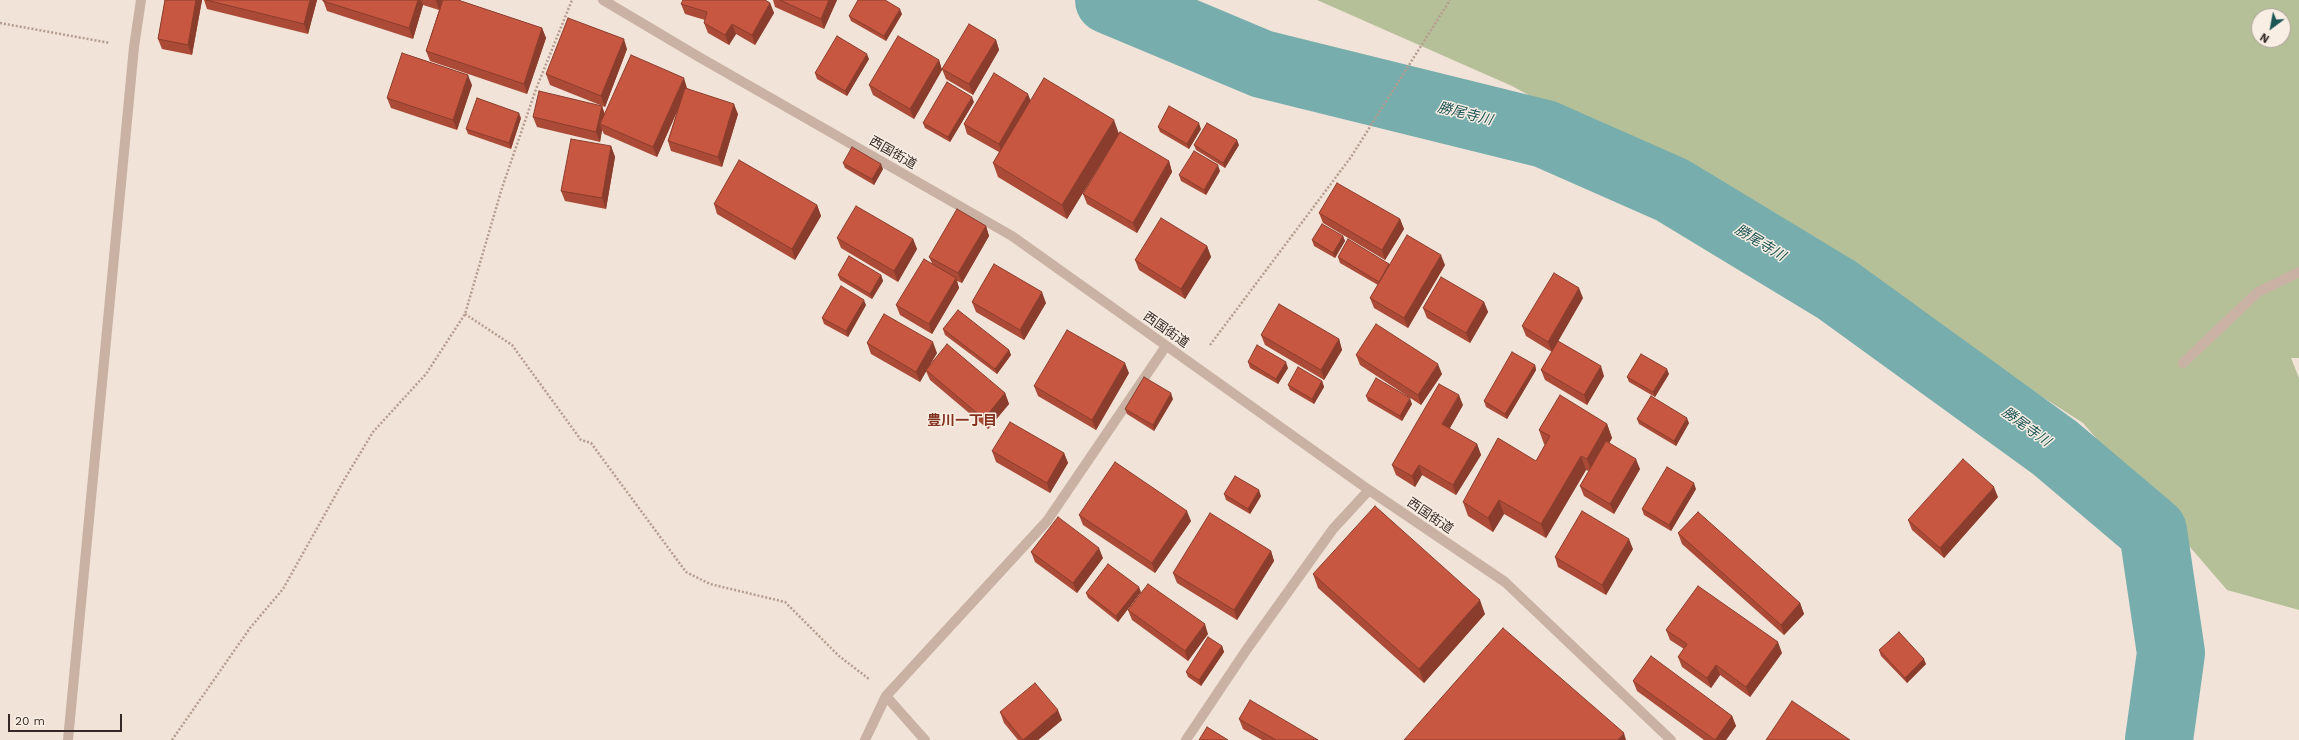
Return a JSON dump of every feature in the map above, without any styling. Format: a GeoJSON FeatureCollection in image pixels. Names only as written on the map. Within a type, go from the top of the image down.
{"type":"FeatureCollection","features":[{"type":"Feature","properties":{"kind":"street"},"geometry":{"type":"LineString","coordinates":[[68,740],[134,47],[141,0]]}},
{"type":"Feature","properties":{"kind":"street","name":"西国街道"},"geometry":{"type":"LineString","coordinates":[[603,0],[699,58],[1012,236],[1369,490],[1505,582],[1665,738]]}},
{"type":"Feature","properties":{"kind":"street"},"geometry":{"type":"LineString","coordinates":[[2183,363],[2258,292],[2299,272]]}},
{"type":"Feature","properties":{"kind":"street"},"geometry":{"type":"LineString","coordinates":[[865,740],[886,696],[1047,521],[1166,346]]}},
{"type":"Feature","properties":{"kind":"street"},"geometry":{"type":"LineString","coordinates":[[1186,740],[1247,649],[1333,529],[1369,490]]}},
{"type":"Feature","properties":{"kind":"street"},"geometry":{"type":"LineString","coordinates":[[886,696],[925,740]]}},
{"type":"Feature","properties":{"kind":"path"},"geometry":{"type":"LineString","coordinates":[[172,740],[250,628],[283,589],[344,480],[374,432],[426,374],[465,314],[505,181],[536,89],[572,0]]}},
{"type":"Feature","properties":{"kind":"path"},"geometry":{"type":"LineString","coordinates":[[1194,366],[1351,157],[1424,38],[1450,0]]}},
{"type":"Feature","properties":{"kind":"path"},"geometry":{"type":"LineString","coordinates":[[0,24],[134,47]]}},
{"type":"Feature","properties":{"kind":"path"},"geometry":{"type":"LineString","coordinates":[[465,314],[512,345],[581,440],[591,443],[686,572],[710,584],[785,602],[839,656],[877,685],[886,696]]}},
{"type":"Feature","properties":{"kind":"green space"},"geometry":{"type":"Polygon","coordinates":[[[1317,0],[2299,0],[2299,358],[2291,358],[2299,378],[2299,610],[2227,590],[2083,423],[1810,248],[1512,86],[1317,0]]]}},
{"type":"Feature","properties":{"kind":"building"},"geometry":{"type":"Polygon","coordinates":[[[165,0],[196,0],[188,45],[158,39],[165,0]]]}},
{"type":"Feature","properties":{"kind":"building"},"geometry":{"type":"Polygon","coordinates":[[[206,0],[310,0],[304,24],[206,0]]]}},
{"type":"Feature","properties":{"kind":"building"},"geometry":{"type":"Polygon","coordinates":[[[323,0],[418,0],[409,28],[323,0]]]}},
{"type":"Feature","properties":{"kind":"building"},"geometry":{"type":"Polygon","coordinates":[[[443,0],[458,0],[542,28],[524,84],[426,51],[443,0]]]}},
{"type":"Feature","properties":{"kind":"building"},"geometry":{"type":"Polygon","coordinates":[[[683,0],[765,0],[770,3],[752,35],[732,24],[725,35],[704,23],[707,12],[681,4],[683,0]]]}},
{"type":"Feature","properties":{"kind":"building"},"geometry":{"type":"Polygon","coordinates":[[[780,0],[829,0],[821,19],[780,0]]]}},
{"type":"Feature","properties":{"kind":"building"},"geometry":{"type":"Polygon","coordinates":[[[858,0],[885,0],[900,9],[884,36],[849,16],[858,0]]]}},
{"type":"Feature","properties":{"kind":"building"},"geometry":{"type":"Polygon","coordinates":[[[568,18],[624,39],[601,96],[546,74],[568,18]]]}},
{"type":"Feature","properties":{"kind":"building"},"geometry":{"type":"Polygon","coordinates":[[[969,24],[996,40],[969,84],[942,69],[969,24]]]}},
{"type":"Feature","properties":{"kind":"building"},"geometry":{"type":"Polygon","coordinates":[[[837,36],[867,54],[845,91],[815,73],[837,36]]]}},
{"type":"Feature","properties":{"kind":"building"},"geometry":{"type":"Polygon","coordinates":[[[898,36],[939,60],[910,109],[869,85],[898,36]]]}},
{"type":"Feature","properties":{"kind":"building"},"geometry":{"type":"Polygon","coordinates":[[[402,53],[468,75],[453,120],[387,98],[402,53]]]}},
{"type":"Feature","properties":{"kind":"building"},"geometry":{"type":"Polygon","coordinates":[[[631,55],[684,78],[653,147],[600,124],[631,55]]]}},
{"type":"Feature","properties":{"kind":"building"},"geometry":{"type":"Polygon","coordinates":[[[994,73],[1028,94],[999,144],[964,124],[994,73]]]}},
{"type":"Feature","properties":{"kind":"building"},"geometry":{"type":"Polygon","coordinates":[[[1044,78],[1114,120],[1062,205],[993,163],[1044,78]]]}},
{"type":"Feature","properties":{"kind":"building"},"geometry":{"type":"Polygon","coordinates":[[[947,82],[972,97],[948,137],[923,123],[947,82]]]}},
{"type":"Feature","properties":{"kind":"building"},"geometry":{"type":"Polygon","coordinates":[[[685,88],[734,104],[718,157],[668,141],[685,88]]]}},
{"type":"Feature","properties":{"kind":"building"},"geometry":{"type":"Polygon","coordinates":[[[539,91],[602,106],[596,132],[533,117],[539,91]]]}},
{"type":"Feature","properties":{"kind":"building"},"geometry":{"type":"Polygon","coordinates":[[[477,98],[519,113],[509,143],[466,129],[477,98]]]}},
{"type":"Feature","properties":{"kind":"building"},"geometry":{"type":"Polygon","coordinates":[[[1169,106],[1199,123],[1187,144],[1158,127],[1169,106]]]}},
{"type":"Feature","properties":{"kind":"building"},"geometry":{"type":"Polygon","coordinates":[[[1207,123],[1237,140],[1223,163],[1194,145],[1207,123]]]}},
{"type":"Feature","properties":{"kind":"building"},"geometry":{"type":"Polygon","coordinates":[[[1120,132],[1169,161],[1133,223],[1083,194],[1120,132]]]}},
{"type":"Feature","properties":{"kind":"building"},"geometry":{"type":"Polygon","coordinates":[[[571,139],[611,146],[602,198],[561,191],[571,139]]]}},
{"type":"Feature","properties":{"kind":"building"},"geometry":{"type":"Polygon","coordinates":[[[852,147],[881,164],[872,179],[843,163],[852,147]]]}},
{"type":"Feature","properties":{"kind":"building"},"geometry":{"type":"Polygon","coordinates":[[[1194,151],[1218,165],[1204,190],[1179,175],[1194,151]]]}},
{"type":"Feature","properties":{"kind":"building"},"geometry":{"type":"Polygon","coordinates":[[[739,160],[817,205],[792,249],[714,204],[739,160]]]}},
{"type":"Feature","properties":{"kind":"building"},"geometry":{"type":"Polygon","coordinates":[[[1337,183],[1400,219],[1382,250],[1319,213],[1337,183]]]}},
{"type":"Feature","properties":{"kind":"building"},"geometry":{"type":"Polygon","coordinates":[[[856,206],[913,239],[894,271],[837,238],[856,206]]]}},
{"type":"Feature","properties":{"kind":"building"},"geometry":{"type":"Polygon","coordinates":[[[957,209],[986,226],[958,273],[929,257],[957,209]]]}},
{"type":"Feature","properties":{"kind":"building"},"geometry":{"type":"Polygon","coordinates":[[[1161,218],[1207,246],[1181,289],[1135,260],[1161,218]]]}},
{"type":"Feature","properties":{"kind":"building"},"geometry":{"type":"Polygon","coordinates":[[[1322,224],[1343,236],[1333,253],[1312,240],[1322,224]]]}},
{"type":"Feature","properties":{"kind":"building"},"geometry":{"type":"Polygon","coordinates":[[[1407,235],[1441,255],[1404,318],[1370,298],[1407,235]]]}},
{"type":"Feature","properties":{"kind":"building"},"geometry":{"type":"Polygon","coordinates":[[[1348,239],[1389,264],[1379,282],[1338,257],[1348,239]]]}},
{"type":"Feature","properties":{"kind":"building"},"geometry":{"type":"Polygon","coordinates":[[[849,256],[881,275],[870,294],[838,275],[849,256]]]}},
{"type":"Feature","properties":{"kind":"building"},"geometry":{"type":"Polygon","coordinates":[[[924,259],[956,278],[929,324],[896,305],[924,259]]]}},
{"type":"Feature","properties":{"kind":"building"},"geometry":{"type":"Polygon","coordinates":[[[994,264],[1042,292],[1020,330],[972,302],[994,264]]]}},
{"type":"Feature","properties":{"kind":"building"},"geometry":{"type":"Polygon","coordinates":[[[1554,273],[1579,288],[1548,342],[1522,326],[1554,273]]]}},
{"type":"Feature","properties":{"kind":"building"},"geometry":{"type":"Polygon","coordinates":[[[1441,277],[1484,302],[1466,333],[1423,308],[1441,277]]]}},
{"type":"Feature","properties":{"kind":"building"},"geometry":{"type":"Polygon","coordinates":[[[841,286],[864,300],[846,331],[822,318],[841,286]]]}},
{"type":"Feature","properties":{"kind":"building"},"geometry":{"type":"Polygon","coordinates":[[[1279,304],[1339,339],[1321,370],[1261,335],[1279,304]]]}},
{"type":"Feature","properties":{"kind":"building"},"geometry":{"type":"Polygon","coordinates":[[[958,310],[1009,350],[995,369],[943,329],[958,310]]]}},
{"type":"Feature","properties":{"kind":"building"},"geometry":{"type":"Polygon","coordinates":[[[884,314],[933,342],[916,372],[867,343],[884,314]]]}},
{"type":"Feature","properties":{"kind":"building"},"geometry":{"type":"Polygon","coordinates":[[[1376,324],[1438,364],[1418,395],[1356,355],[1376,324]]]}},
{"type":"Feature","properties":{"kind":"building"},"geometry":{"type":"Polygon","coordinates":[[[1067,330],[1125,363],[1092,420],[1034,386],[1067,330]]]}},
{"type":"Feature","properties":{"kind":"building"},"geometry":{"type":"Polygon","coordinates":[[[1558,341],[1601,366],[1584,395],[1541,370],[1558,341]]]}},
{"type":"Feature","properties":{"kind":"building"},"geometry":{"type":"Polygon","coordinates":[[[947,344],[1005,393],[984,419],[926,370],[947,344]]]}},
{"type":"Feature","properties":{"kind":"building"},"geometry":{"type":"Polygon","coordinates":[[[1257,345],[1286,362],[1276,379],[1248,362],[1257,345]]]}},
{"type":"Feature","properties":{"kind":"building"},"geometry":{"type":"Polygon","coordinates":[[[1512,352],[1535,365],[1505,414],[1484,401],[1512,352]]]}},
{"type":"Feature","properties":{"kind":"building"},"geometry":{"type":"Polygon","coordinates":[[[1641,354],[1667,369],[1653,392],[1627,377],[1641,354]]]}},
{"type":"Feature","properties":{"kind":"building"},"geometry":{"type":"Polygon","coordinates":[[[1298,367],[1322,381],[1312,399],[1288,385],[1298,367]]]}},
{"type":"Feature","properties":{"kind":"building"},"geometry":{"type":"Polygon","coordinates":[[[1144,377],[1171,393],[1153,425],[1125,409],[1144,377]]]}},
{"type":"Feature","properties":{"kind":"building"},"geometry":{"type":"Polygon","coordinates":[[[1376,378],[1410,398],[1400,416],[1366,396],[1376,378]]]}},
{"type":"Feature","properties":{"kind":"building"},"geometry":{"type":"Polygon","coordinates":[[[1439,384],[1459,395],[1442,424],[1477,444],[1453,485],[1419,465],[1412,476],[1392,465],[1439,384]]]}},
{"type":"Feature","properties":{"kind":"building"},"geometry":{"type":"Polygon","coordinates":[[[1560,395],[1607,424],[1587,459],[1581,456],[1541,524],[1499,500],[1488,518],[1463,502],[1498,438],[1536,461],[1550,436],[1539,430],[1560,395]]]}},
{"type":"Feature","properties":{"kind":"building"},"geometry":{"type":"Polygon","coordinates":[[[1651,396],[1687,418],[1674,441],[1637,419],[1651,396]]]}},
{"type":"Feature","properties":{"kind":"building"},"geometry":{"type":"Polygon","coordinates":[[[1010,422],[1064,453],[1047,483],[992,451],[1010,422]]]}},
{"type":"Feature","properties":{"kind":"building"},"geometry":{"type":"Polygon","coordinates":[[[1606,441],[1636,459],[1610,504],[1580,486],[1606,441]]]}},
{"type":"Feature","properties":{"kind":"building"},"geometry":{"type":"Polygon","coordinates":[[[1963,459],[1994,487],[1940,548],[1908,520],[1963,459]]]}},
{"type":"Feature","properties":{"kind":"building"},"geometry":{"type":"Polygon","coordinates":[[[1115,462],[1187,511],[1152,563],[1079,515],[1115,462]]]}},
{"type":"Feature","properties":{"kind":"building"},"geometry":{"type":"Polygon","coordinates":[[[1667,467],[1694,483],[1669,525],[1642,509],[1667,467]]]}},
{"type":"Feature","properties":{"kind":"building"},"geometry":{"type":"Polygon","coordinates":[[[1235,476],[1259,490],[1248,509],[1224,494],[1235,476]]]}},
{"type":"Feature","properties":{"kind":"building"},"geometry":{"type":"Polygon","coordinates":[[[1375,506],[1480,600],[1419,669],[1313,574],[1375,506]]]}},
{"type":"Feature","properties":{"kind":"building"},"geometry":{"type":"Polygon","coordinates":[[[1582,511],[1629,539],[1602,585],[1555,557],[1582,511]]]}},
{"type":"Feature","properties":{"kind":"building"},"geometry":{"type":"Polygon","coordinates":[[[1698,512],[1800,603],[1781,625],[1678,533],[1698,512]]]}},
{"type":"Feature","properties":{"kind":"building"},"geometry":{"type":"Polygon","coordinates":[[[1210,513],[1271,551],[1234,610],[1173,573],[1210,513]]]}},
{"type":"Feature","properties":{"kind":"building"},"geometry":{"type":"Polygon","coordinates":[[[1058,517],[1099,548],[1073,583],[1031,552],[1058,517]]]}},
{"type":"Feature","properties":{"kind":"building"},"geometry":{"type":"Polygon","coordinates":[[[1108,564],[1139,587],[1116,616],[1086,593],[1108,564]]]}},
{"type":"Feature","properties":{"kind":"building"},"geometry":{"type":"Polygon","coordinates":[[[1148,584],[1205,624],[1185,651],[1128,610],[1148,584]]]}},
{"type":"Feature","properties":{"kind":"building"},"geometry":{"type":"Polygon","coordinates":[[[1698,586],[1778,642],[1746,687],[1716,665],[1707,678],[1678,657],[1687,644],[1666,630],[1698,586]]]}},
{"type":"Feature","properties":{"kind":"building"},"geometry":{"type":"Polygon","coordinates":[[[1503,628],[1624,733],[1618,740],[1404,740],[1503,628]]]}},
{"type":"Feature","properties":{"kind":"building"},"geometry":{"type":"Polygon","coordinates":[[[1899,632],[1924,659],[1905,678],[1879,650],[1899,632]]]}},
{"type":"Feature","properties":{"kind":"building"},"geometry":{"type":"Polygon","coordinates":[[[1208,637],[1222,646],[1199,680],[1186,672],[1208,637]]]}},
{"type":"Feature","properties":{"kind":"building"},"geometry":{"type":"Polygon","coordinates":[[[1651,656],[1732,716],[1715,740],[1633,681],[1651,656]]]}},
{"type":"Feature","properties":{"kind":"building"},"geometry":{"type":"Polygon","coordinates":[[[1035,683],[1058,710],[1023,740],[1000,712],[1035,683]]]}},
{"type":"Feature","properties":{"kind":"building"},"geometry":{"type":"Polygon","coordinates":[[[1250,700],[1318,740],[1276,740],[1239,719],[1250,700]]]}},
{"type":"Feature","properties":{"kind":"building"},"geometry":{"type":"Polygon","coordinates":[[[1792,701],[1850,740],[1766,740],[1792,701]]]}},
{"type":"Feature","properties":{"kind":"building"},"geometry":{"type":"Polygon","coordinates":[[[1207,727],[1228,740],[1199,740],[1207,727]]]}},
{"type":"Feature","properties":{"kind":"waterway","name":"勝尾寺川"},"geometry":{"type":"LineString","coordinates":[[1109,0],[1262,64],[1545,134],[1672,190],[1837,290],[2055,448],[2153,531],[2171,653],[2159,740]]}},
{"type":"Feature","properties":{"kind":"district","name":"豊川一丁目"},"geometry":{"type":"Point","coordinates":[962,421]}}]}
